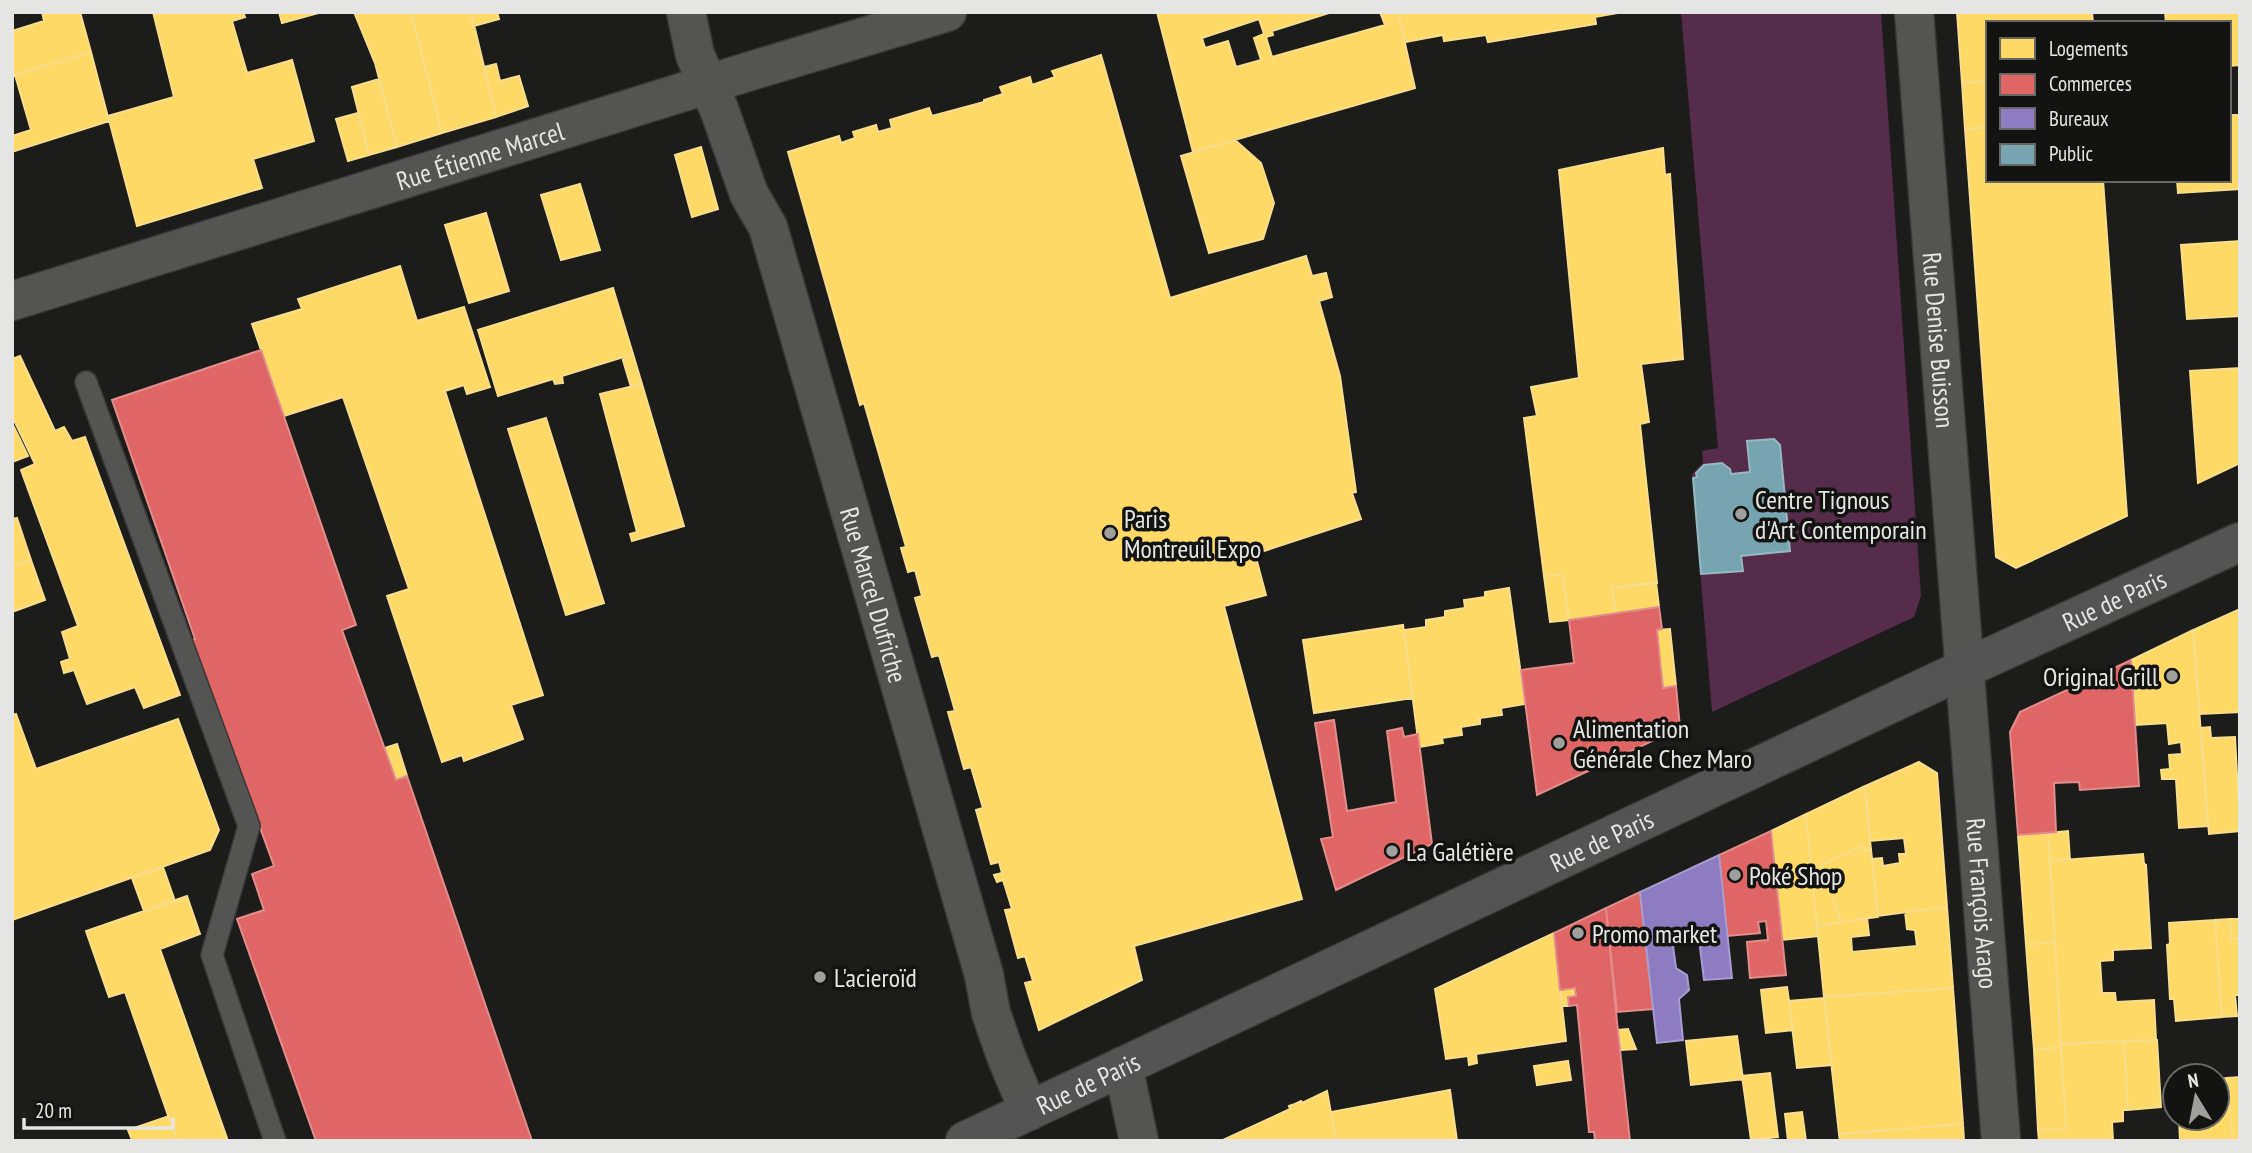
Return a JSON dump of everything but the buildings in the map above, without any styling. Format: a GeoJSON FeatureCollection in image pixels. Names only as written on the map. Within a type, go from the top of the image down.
{"type":"FeatureCollection","features":[{"type":"Feature","properties":{"kind":"main road","name":"Rue de Paris"},"geometry":{"type":"LineString","coordinates":[[965,1141],[1966,668],[2240,542]]}},
{"type":"Feature","properties":{"kind":"street","name":"Rue Marcel Dufriche"},"geometry":{"type":"LineString","coordinates":[[686,12],[695,55],[719,109],[749,194],[768,227],[984,975],[991,1013],[1029,1111]]}},
{"type":"Feature","properties":{"kind":"street","name":"Rue Étienne Marcel"},"geometry":{"type":"LineString","coordinates":[[12,301],[947,12]]}},
{"type":"Feature","properties":{"kind":"street","name":"Rue Denise Buisson"},"geometry":{"type":"LineString","coordinates":[[1914,12],[1966,668]]}},
{"type":"Feature","properties":{"kind":"street","name":"Rue François Arago"},"geometry":{"type":"LineString","coordinates":[[1966,668],[2001,1141]]}},
{"type":"Feature","properties":{"kind":"street"},"geometry":{"type":"LineString","coordinates":[[1123,1066],[1139,1141]]}},
{"type":"Feature","properties":{"kind":"lane"},"geometry":{"type":"LineString","coordinates":[[86,382],[249,826],[212,955],[275,1141]]}},
{"type":"Feature","properties":{"kind":"shaded area"},"geometry":{"type":"Polygon","coordinates":[[[1681,12],[1881,12],[1921,596],[1914,617],[1712,712],[1692,474],[1703,463],[1702,451],[1718,448],[1681,12]]]}},
{"type":"Feature","properties":{"kind":"place","name":"Centre Tignous d'Art Contemporain"},"geometry":{"type":"Point","coordinates":[1741,514]}},
{"type":"Feature","properties":{"kind":"place","name":"Paris Montreuil Expo"},"geometry":{"type":"Point","coordinates":[1110,533]}},
{"type":"Feature","properties":{"kind":"place","name":"Original Grill"},"geometry":{"type":"Point","coordinates":[2172,676]}},
{"type":"Feature","properties":{"kind":"place","name":"Alimentation Générale Chez Maro"},"geometry":{"type":"Point","coordinates":[1559,743]}},
{"type":"Feature","properties":{"kind":"place","name":"La Galétière"},"geometry":{"type":"Point","coordinates":[1392,851]}},
{"type":"Feature","properties":{"kind":"place","name":"Poké Shop"},"geometry":{"type":"Point","coordinates":[1735,875]}},
{"type":"Feature","properties":{"kind":"place","name":"Promo market"},"geometry":{"type":"Point","coordinates":[1578,933]}},
{"type":"Feature","properties":{"kind":"place","name":"L'acieroïd"},"geometry":{"type":"Point","coordinates":[820,977]}}]}
